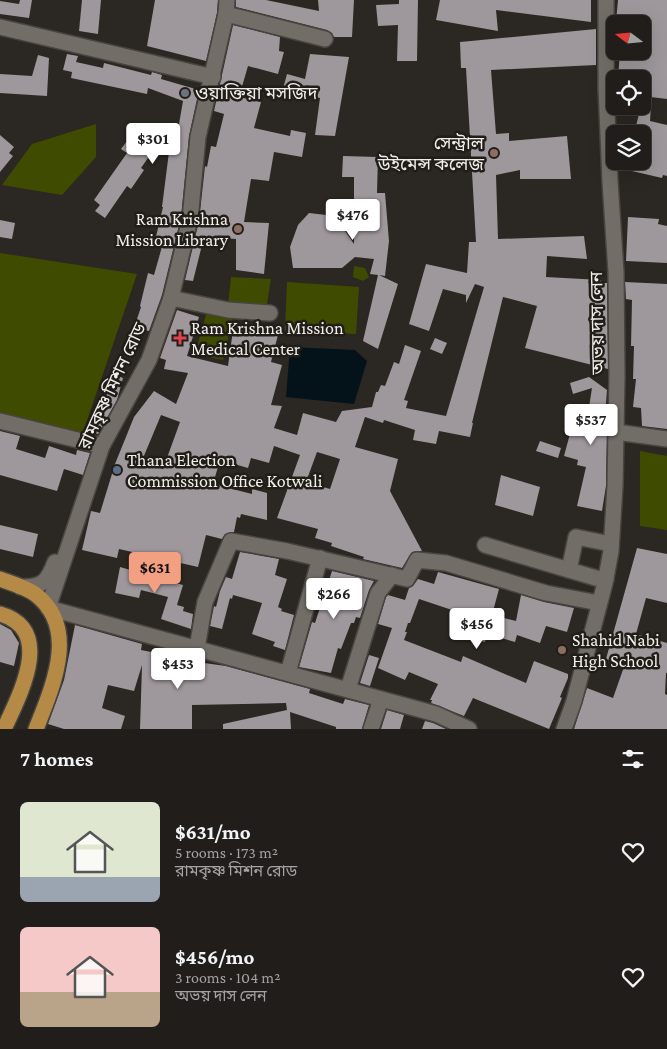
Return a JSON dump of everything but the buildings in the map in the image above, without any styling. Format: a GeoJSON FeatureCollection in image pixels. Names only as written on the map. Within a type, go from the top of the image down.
{"type":"FeatureCollection","features":[{"type":"Feature","properties":{"kind":"main road"},"geometry":{"type":"LineString","coordinates":[[0,579],[34,593],[48,608],[58,623],[60,655],[50,693],[36,729]]}},
{"type":"Feature","properties":{"kind":"main road"},"geometry":{"type":"LineString","coordinates":[[0,614],[8,616],[23,627],[27,634],[30,649],[29,666],[4,729]]}},
{"type":"Feature","properties":{"kind":"street","name":"অভয় দাস লেন"},"geometry":{"type":"LineString","coordinates":[[564,729],[574,701],[606,579],[611,544],[616,432],[616,272],[606,88],[606,0]]}},
{"type":"Feature","properties":{"kind":"street"},"geometry":{"type":"LineString","coordinates":[[227,7],[325,39]]}},
{"type":"Feature","properties":{"kind":"street","name":"রামকৃষ্ণ মিশন রোড"},"geometry":{"type":"LineString","coordinates":[[48,608],[102,446],[149,360],[171,298],[190,219],[198,137],[227,7]]}},
{"type":"Feature","properties":{"kind":"street"},"geometry":{"type":"LineString","coordinates":[[0,27],[212,77]]}},
{"type":"Feature","properties":{"kind":"street"},"geometry":{"type":"LineString","coordinates":[[171,298],[228,310],[270,313]]}},
{"type":"Feature","properties":{"kind":"street"},"geometry":{"type":"LineString","coordinates":[[0,421],[102,446]]}},
{"type":"Feature","properties":{"kind":"street"},"geometry":{"type":"LineString","coordinates":[[616,432],[667,439]]}},
{"type":"Feature","properties":{"kind":"street"},"geometry":{"type":"LineString","coordinates":[[20,587],[36,587],[48,578],[66,532],[78,520]]}},
{"type":"Feature","properties":{"kind":"street"},"geometry":{"type":"LineString","coordinates":[[569,570],[576,537],[611,544]]}},
{"type":"Feature","properties":{"kind":"street"},"geometry":{"type":"LineString","coordinates":[[197,648],[205,602],[231,541],[320,558],[407,579],[417,560],[446,563],[546,593],[599,603]]}},
{"type":"Feature","properties":{"kind":"street"},"geometry":{"type":"LineString","coordinates":[[485,544],[596,578],[606,579]]}},
{"type":"Feature","properties":{"kind":"street"},"geometry":{"type":"LineString","coordinates":[[288,673],[320,558]]}},
{"type":"Feature","properties":{"kind":"street"},"geometry":{"type":"LineString","coordinates":[[348,689],[378,593],[392,575]]}},
{"type":"Feature","properties":{"kind":"street"},"geometry":{"type":"LineString","coordinates":[[48,608],[381,698],[436,714],[469,729]]}},
{"type":"Feature","properties":{"kind":"street"},"geometry":{"type":"LineString","coordinates":[[371,729],[381,698]]}},
{"type":"Feature","properties":{"kind":"green space"},"geometry":{"type":"Polygon","coordinates":[[[96,124],[96,157],[62,195],[2,185],[32,144],[96,124]]]}},
{"type":"Feature","properties":{"kind":"green space"},"geometry":{"type":"Polygon","coordinates":[[[0,253],[137,274],[82,435],[0,414],[0,253]]]}},
{"type":"Feature","properties":{"kind":"green space"},"geometry":{"type":"Polygon","coordinates":[[[354,266],[365,268],[369,277],[363,281],[353,277],[354,266]]]}},
{"type":"Feature","properties":{"kind":"green space"},"geometry":{"type":"Polygon","coordinates":[[[231,277],[271,279],[266,310],[228,305],[231,277]]]}},
{"type":"Feature","properties":{"kind":"green space"},"geometry":{"type":"Polygon","coordinates":[[[287,282],[359,287],[356,334],[285,330],[287,282]]]}},
{"type":"Feature","properties":{"kind":"green space"},"geometry":{"type":"Polygon","coordinates":[[[207,311],[233,317],[223,360],[195,354],[207,311]]]}},
{"type":"Feature","properties":{"kind":"green space"},"geometry":{"type":"Polygon","coordinates":[[[640,451],[667,456],[667,530],[640,526],[640,451]]]}},
{"type":"Feature","properties":{"kind":"shaded area"},"geometry":{"type":"Polygon","coordinates":[[[290,347],[355,350],[367,361],[354,404],[286,397],[290,347]]]}},
{"type":"Feature","properties":{"kind":"place","name":"ওয়াক্তিয়া মসজিদ"},"geometry":{"type":"Point","coordinates":[185,93]}},
{"type":"Feature","properties":{"kind":"place","name":"সেন্ট্রাল উইমেন্স কলেজ"},"geometry":{"type":"Point","coordinates":[494,153]}},
{"type":"Feature","properties":{"kind":"place","name":"Ram Krishna Mission Library"},"geometry":{"type":"Point","coordinates":[238,229]}},
{"type":"Feature","properties":{"kind":"place","name":"Ram Krishna Mission Medical Center"},"geometry":{"type":"Point","coordinates":[180,338]}},
{"type":"Feature","properties":{"kind":"place","name":"Thana Election Commission Office Kotwali"},"geometry":{"type":"Point","coordinates":[117,470]}},
{"type":"Feature","properties":{"kind":"place","name":"Shahid Nabi High School"},"geometry":{"type":"Point","coordinates":[562,650]}}]}
